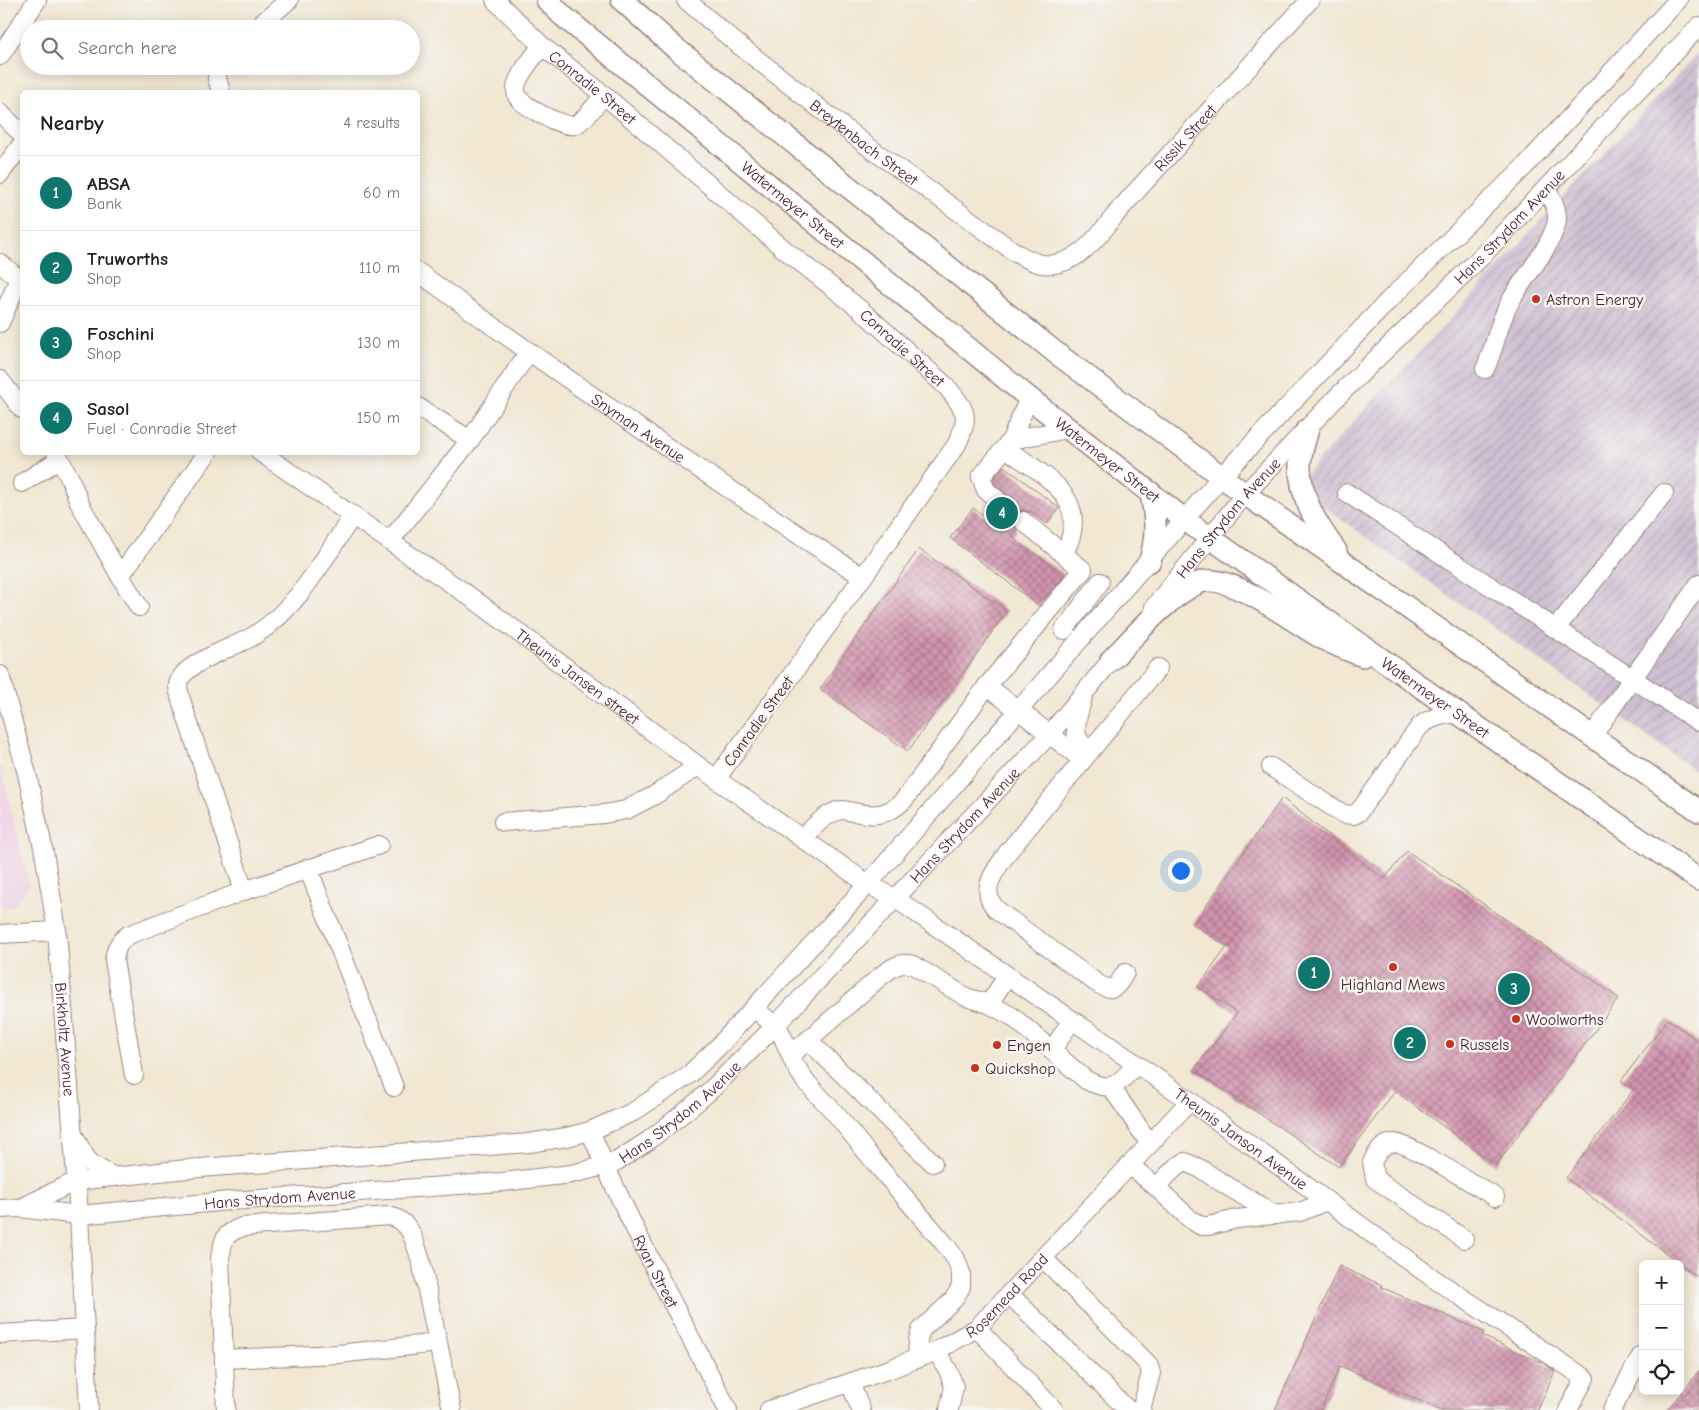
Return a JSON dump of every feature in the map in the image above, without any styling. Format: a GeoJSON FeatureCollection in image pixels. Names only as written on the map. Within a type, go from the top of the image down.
{"type":"FeatureCollection","features":[{"type":"Feature","properties":{"kind":"main road","name":"Watermeyer Street"},"geometry":{"type":"LineString","coordinates":[[547,0],[563,16],[1029,398],[1185,520],[1459,714],[1699,880]]}},
{"type":"Feature","properties":{"kind":"main road"},"geometry":{"type":"LineString","coordinates":[[622,0],[674,47],[1056,353],[1221,477],[1699,811]]}},
{"type":"Feature","properties":{"kind":"main road"},"geometry":{"type":"LineString","coordinates":[[1308,428],[1300,462],[1302,484],[1309,509],[1318,526],[1346,564]]}},
{"type":"Feature","properties":{"kind":"main road"},"geometry":{"type":"LineString","coordinates":[[1150,561],[1154,548],[1156,525],[1151,493]]}},
{"type":"Feature","properties":{"kind":"main road"},"geometry":{"type":"LineString","coordinates":[[1111,660],[1180,594],[1203,581],[1214,581],[1229,584],[1326,640],[1400,672]]}},
{"type":"Feature","properties":{"kind":"street"},"geometry":{"type":"LineString","coordinates":[[24,20],[37,0]]}},
{"type":"Feature","properties":{"kind":"street"},"geometry":{"type":"LineString","coordinates":[[266,20],[289,0]]}},
{"type":"Feature","properties":{"kind":"street","name":"Conradie Street"},"geometry":{"type":"LineString","coordinates":[[495,0],[542,46],[604,95],[785,250],[860,310],[947,387],[958,400],[965,413],[965,425],[957,444],[716,779]]}},
{"type":"Feature","properties":{"kind":"street","name":"Breytenbach Street"},"geometry":{"type":"LineString","coordinates":[[686,0],[735,42],[870,148],[1016,253],[1039,264],[1054,265]]}},
{"type":"Feature","properties":{"kind":"street","name":"Rissik Street"},"geometry":{"type":"LineString","coordinates":[[1054,265],[1070,260],[1096,238],[1310,0]]}},
{"type":"Feature","properties":{"kind":"street","name":"Hans Strydom Avenue"},"geometry":{"type":"LineString","coordinates":[[20,1208],[76,1181],[196,1168],[529,1143],[567,1137],[590,1131],[633,1112],[690,1074],[717,1048],[868,884],[1221,477],[1388,301],[1525,166],[1678,0]]}},
{"type":"Feature","properties":{"kind":"street"},"geometry":{"type":"LineString","coordinates":[[0,56],[20,26]]}},
{"type":"Feature","properties":{"kind":"street","name":"Hans Strydom Avenue"},"geometry":{"type":"LineString","coordinates":[[0,1209],[20,1208],[79,1215],[239,1201],[502,1182],[572,1174],[604,1166],[617,1161],[648,1141],[713,1088],[896,899],[1049,735],[1245,494],[1340,394],[1482,256],[1547,189],[1699,26]]}},
{"type":"Feature","properties":{"kind":"street"},"geometry":{"type":"LineString","coordinates":[[542,46],[516,85],[517,96],[521,101],[547,117],[567,125],[574,125],[604,95]]}},
{"type":"Feature","properties":{"kind":"street"},"geometry":{"type":"LineString","coordinates":[[217,75],[220,90]]}},
{"type":"Feature","properties":{"kind":"street"},"geometry":{"type":"LineString","coordinates":[[0,113],[20,132]]}},
{"type":"Feature","properties":{"kind":"street"},"geometry":{"type":"LineString","coordinates":[[0,174],[20,147]]}},
{"type":"Feature","properties":{"kind":"street"},"geometry":{"type":"LineString","coordinates":[[1485,369],[1492,354],[1503,316],[1548,242],[1556,224],[1557,213],[1547,189]]}},
{"type":"Feature","properties":{"kind":"street"},"geometry":{"type":"LineString","coordinates":[[0,263],[20,280]]}},
{"type":"Feature","properties":{"kind":"street","name":"Snyman Avenue"},"geometry":{"type":"LineString","coordinates":[[420,273],[528,353],[701,471],[863,577]]}},
{"type":"Feature","properties":{"kind":"street"},"geometry":{"type":"LineString","coordinates":[[0,323],[20,283]]}},
{"type":"Feature","properties":{"kind":"street"},"geometry":{"type":"LineString","coordinates":[[390,541],[470,440],[528,353]]}},
{"type":"Feature","properties":{"kind":"street"},"geometry":{"type":"LineString","coordinates":[[0,380],[20,406]]}},
{"type":"Feature","properties":{"kind":"street"},"geometry":{"type":"LineString","coordinates":[[1000,502],[986,490],[981,477],[1008,444],[1029,398]]}},
{"type":"Feature","properties":{"kind":"street"},"geometry":{"type":"LineString","coordinates":[[420,408],[470,440]]}},
{"type":"Feature","properties":{"kind":"street"},"geometry":{"type":"LineString","coordinates":[[1008,444],[1068,429]]}},
{"type":"Feature","properties":{"kind":"street"},"geometry":{"type":"LineString","coordinates":[[1008,444],[1059,488],[1067,499],[1072,512],[1073,531],[1064,553]]}},
{"type":"Feature","properties":{"kind":"street"},"geometry":{"type":"LineString","coordinates":[[120,576],[206,455]]}},
{"type":"Feature","properties":{"kind":"street","name":"Theunis Jansen street"},"geometry":{"type":"LineString","coordinates":[[264,455],[472,598],[716,779],[868,884],[896,899]]}},
{"type":"Feature","properties":{"kind":"street"},"geometry":{"type":"LineString","coordinates":[[22,483],[58,456],[80,504],[139,607]]}},
{"type":"Feature","properties":{"kind":"street"},"geometry":{"type":"LineString","coordinates":[[1556,628],[1664,493]]}},
{"type":"Feature","properties":{"kind":"street"},"geometry":{"type":"LineString","coordinates":[[1348,494],[1699,722]]}},
{"type":"Feature","properties":{"kind":"street"},"geometry":{"type":"LineString","coordinates":[[244,891],[180,698],[178,685],[184,674],[196,664],[246,641],[268,627],[285,611],[306,587],[353,515]]}},
{"type":"Feature","properties":{"kind":"street"},"geometry":{"type":"LineString","coordinates":[[1023,521],[1083,570],[1119,596]]}},
{"type":"Feature","properties":{"kind":"street"},"geometry":{"type":"LineString","coordinates":[[802,838],[831,814],[843,810],[856,813],[881,814],[895,810],[987,686],[1083,570]]}},
{"type":"Feature","properties":{"kind":"street"},"geometry":{"type":"LineString","coordinates":[[1064,630],[1100,582]]}},
{"type":"Feature","properties":{"kind":"street"},"geometry":{"type":"LineString","coordinates":[[1592,736],[1699,584]]}},
{"type":"Feature","properties":{"kind":"street"},"geometry":{"type":"LineString","coordinates":[[1047,614],[1079,643]]}},
{"type":"Feature","properties":{"kind":"street"},"geometry":{"type":"LineString","coordinates":[[1125,973],[1114,988],[1108,989],[997,910],[989,897],[988,889],[991,878],[1008,852],[1158,668]]}},
{"type":"Feature","properties":{"kind":"street","name":"Birkholtz Avenue"},"geometry":{"type":"LineString","coordinates":[[0,675],[33,800],[57,931],[79,1215],[89,1410]]}},
{"type":"Feature","properties":{"kind":"street"},"geometry":{"type":"LineString","coordinates":[[987,686],[1049,735],[1087,755]]}},
{"type":"Feature","properties":{"kind":"street"},"geometry":{"type":"LineString","coordinates":[[1085,692],[1076,731],[1079,742],[1087,755]]}},
{"type":"Feature","properties":{"kind":"street"},"geometry":{"type":"LineString","coordinates":[[1271,767],[1343,814],[1354,815],[1361,810],[1406,743],[1420,726],[1429,719],[1448,714],[1459,714]]}},
{"type":"Feature","properties":{"kind":"street"},"geometry":{"type":"LineString","coordinates":[[503,822],[604,814],[626,810],[655,795],[698,766]]}},
{"type":"Feature","properties":{"kind":"street"},"geometry":{"type":"LineString","coordinates":[[134,1075],[114,960],[116,949],[122,940],[128,935],[244,891],[378,845]]}},
{"type":"Feature","properties":{"kind":"street"},"geometry":{"type":"LineString","coordinates":[[308,868],[394,1087]]}},
{"type":"Feature","properties":{"kind":"street","name":"Theunis Janson Avenue"},"geometry":{"type":"LineString","coordinates":[[896,899],[1190,1101],[1434,1279],[1585,1378],[1568,1410]]}},
{"type":"Feature","properties":{"kind":"street"},"geometry":{"type":"LineString","coordinates":[[0,934],[57,931]]}},
{"type":"Feature","properties":{"kind":"street"},"geometry":{"type":"LineString","coordinates":[[791,1055],[882,976],[899,964],[907,963],[966,997],[989,1004],[1013,1017],[1086,1080],[1098,1087],[1111,1088],[1118,1084],[1136,1064]]}},
{"type":"Feature","properties":{"kind":"street"},"geometry":{"type":"LineString","coordinates":[[989,1004],[1007,976]]}},
{"type":"Feature","properties":{"kind":"street"},"geometry":{"type":"LineString","coordinates":[[754,1008],[781,1033],[805,1081],[835,1113],[944,1242],[956,1260],[961,1273],[961,1287],[952,1300],[921,1330],[918,1340],[917,1359]]}},
{"type":"Feature","properties":{"kind":"street"},"geometry":{"type":"LineString","coordinates":[[1052,1050],[1072,1020]]}},
{"type":"Feature","properties":{"kind":"street"},"geometry":{"type":"LineString","coordinates":[[808,1040],[933,1163]]}},
{"type":"Feature","properties":{"kind":"street"},"geometry":{"type":"LineString","coordinates":[[1111,1088],[1150,1144]]}},
{"type":"Feature","properties":{"kind":"street","name":"Rosemead Road"},"geometry":{"type":"LineString","coordinates":[[769,1410],[917,1359],[936,1351],[977,1328],[1190,1101]]}},
{"type":"Feature","properties":{"kind":"street","name":"Ryan Street"},"geometry":{"type":"LineString","coordinates":[[590,1131],[604,1166],[728,1410]]}},
{"type":"Feature","properties":{"kind":"street"},"geometry":{"type":"LineString","coordinates":[[73,1132],[85,1159],[115,1177]]}},
{"type":"Feature","properties":{"kind":"street"},"geometry":{"type":"LineString","coordinates":[[1464,1239],[1374,1179],[1372,1162],[1376,1155],[1386,1145],[1399,1143],[1419,1152],[1495,1196]]}},
{"type":"Feature","properties":{"kind":"street"},"geometry":{"type":"LineString","coordinates":[[1156,1187],[1176,1167],[1185,1162],[1201,1169],[1275,1215]]}},
{"type":"Feature","properties":{"kind":"street"},"geometry":{"type":"LineString","coordinates":[[1130,1165],[1190,1219],[1201,1226],[1237,1219],[1300,1212],[1327,1201]]}},
{"type":"Feature","properties":{"kind":"street"},"geometry":{"type":"LineString","coordinates":[[226,1410],[220,1258],[224,1240],[230,1232],[242,1227],[389,1216],[399,1218],[407,1225],[414,1240],[452,1410]]}},
{"type":"Feature","properties":{"kind":"street"},"geometry":{"type":"LineString","coordinates":[[1043,1258],[1148,1364],[1151,1373],[1141,1410]]}},
{"type":"Feature","properties":{"kind":"street"},"geometry":{"type":"LineString","coordinates":[[1009,1294],[1128,1410]]}},
{"type":"Feature","properties":{"kind":"street"},"geometry":{"type":"LineString","coordinates":[[977,1328],[1054,1410]]}},
{"type":"Feature","properties":{"kind":"street"},"geometry":{"type":"LineString","coordinates":[[0,1334],[85,1329]]}},
{"type":"Feature","properties":{"kind":"street"},"geometry":{"type":"LineString","coordinates":[[224,1359],[338,1354],[438,1343]]}},
{"type":"Feature","properties":{"kind":"street"},"geometry":{"type":"LineString","coordinates":[[936,1351],[948,1370],[954,1387],[949,1410]]}},
{"type":"Feature","properties":{"kind":"street"},"geometry":{"type":"LineString","coordinates":[[1612,1410],[1639,1360]]}},
{"type":"Feature","properties":{"kind":"street"},"geometry":{"type":"LineString","coordinates":[[850,1383],[861,1410]]}},
{"type":"Feature","properties":{"kind":"shaded area"},"geometry":{"type":"Polygon","coordinates":[[[1699,52],[1699,773],[1294,486],[1699,52]]]}},
{"type":"Feature","properties":{"kind":"shaded area"},"geometry":{"type":"Polygon","coordinates":[[[0,762],[29,885],[13,907],[0,908],[0,762]]]}},
{"type":"Feature","properties":{"kind":"building"},"geometry":{"type":"Polygon","coordinates":[[[1004,466],[1059,508],[1047,524],[1030,511],[1024,510],[1019,511],[1013,519],[1013,524],[1017,530],[1012,536],[1065,575],[1039,606],[950,538],[973,508],[987,518],[993,510],[1003,512],[1008,508],[1010,498],[995,484],[993,479],[1004,466]]]}},
{"type":"Feature","properties":{"kind":"building"},"geometry":{"type":"Polygon","coordinates":[[[919,549],[1007,611],[908,751],[820,689],[919,549]]]}},
{"type":"Feature","properties":{"kind":"building","name":"Highland Mews"},"geometry":{"type":"Polygon","coordinates":[[[1282,798],[1384,879],[1407,851],[1619,998],[1496,1165],[1395,1091],[1339,1167],[1194,1070],[1237,1013],[1198,987],[1227,947],[1193,924],[1282,798]]]}},
{"type":"Feature","properties":{"kind":"building"},"geometry":{"type":"Polygon","coordinates":[[[1668,1019],[1699,1042],[1699,1278],[1684,1267],[1684,1260],[1675,1260],[1566,1178],[1634,1089],[1621,1081],[1668,1019]]]}},
{"type":"Feature","properties":{"kind":"building"},"geometry":{"type":"Polygon","coordinates":[[[1339,1266],[1382,1285],[1381,1287],[1484,1332],[1482,1336],[1545,1364],[1555,1371],[1538,1410],[1441,1410],[1340,1366],[1321,1410],[1275,1410],[1339,1266]]]}},
{"type":"Feature","properties":{"kind":"building"},"geometry":{"type":"Polygon","coordinates":[[[1699,1371],[1699,1410],[1667,1410],[1679,1395],[1684,1395],[1684,1389],[1699,1371]]]}},
{"type":"Feature","properties":{"kind":"tunnel"},"geometry":{"type":"LineString","coordinates":[[1000,502],[1023,521]]}},
{"type":"Feature","properties":{"kind":"place","name":"Astron Energy"},"geometry":{"type":"Point","coordinates":[1536,299]}},
{"type":"Feature","properties":{"kind":"place","name":"Sasol"},"geometry":{"type":"Point","coordinates":[1002,513]}},
{"type":"Feature","properties":{"kind":"place","name":"Highland Mews"},"geometry":{"type":"Point","coordinates":[1393,967]}},
{"type":"Feature","properties":{"kind":"place","name":"ABSA"},"geometry":{"type":"Point","coordinates":[1314,973]}},
{"type":"Feature","properties":{"kind":"place","name":"Foschini"},"geometry":{"type":"Point","coordinates":[1514,989]}},
{"type":"Feature","properties":{"kind":"place","name":"Woolworths"},"geometry":{"type":"Point","coordinates":[1516,1019]}},
{"type":"Feature","properties":{"kind":"place","name":"Truworths"},"geometry":{"type":"Point","coordinates":[1410,1043]}},
{"type":"Feature","properties":{"kind":"place","name":"Russels"},"geometry":{"type":"Point","coordinates":[1450,1044]}},
{"type":"Feature","properties":{"kind":"place","name":"Engen"},"geometry":{"type":"Point","coordinates":[997,1045]}},
{"type":"Feature","properties":{"kind":"place","name":"Quickshop"},"geometry":{"type":"Point","coordinates":[975,1068]}}]}
